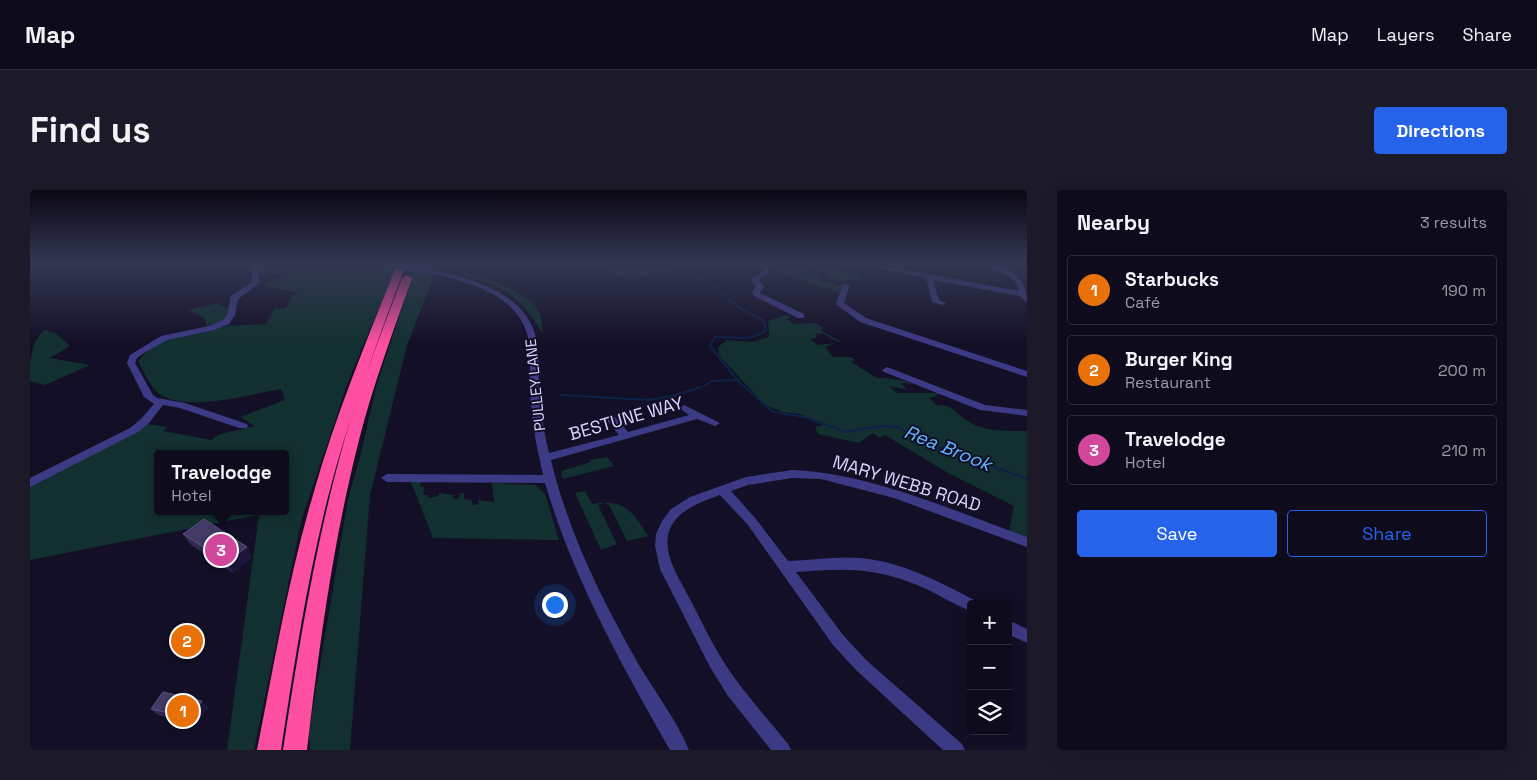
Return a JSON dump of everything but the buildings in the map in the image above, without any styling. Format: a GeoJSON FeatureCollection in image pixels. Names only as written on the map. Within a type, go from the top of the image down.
{"type":"FeatureCollection","features":[{"type":"Feature","properties":{"kind":"highway"},"geometry":{"type":"LineString","coordinates":[[269,750],[290,632],[320,498],[339,431],[392,290]]}},
{"type":"Feature","properties":{"kind":"highway"},"geometry":{"type":"LineString","coordinates":[[295,750],[319,592],[337,501],[352,438],[403,290]]}},
{"type":"Feature","properties":{"kind":"street"},"geometry":{"type":"LineString","coordinates":[[243,426],[182,405],[160,403],[149,397],[131,363],[133,357],[164,338],[211,328],[226,322],[231,315],[234,298],[246,290]]}},
{"type":"Feature","properties":{"kind":"street","name":"PULLEY LANE"},"geometry":{"type":"LineString","coordinates":[[488,290],[497,294],[514,307],[528,325],[534,342],[534,397],[550,479],[563,519],[610,628],[680,750]]}},
{"type":"Feature","properties":{"kind":"street"},"geometry":{"type":"LineString","coordinates":[[758,290],[757,294],[801,316]]}},
{"type":"Feature","properties":{"kind":"street"},"geometry":{"type":"LineString","coordinates":[[845,290],[840,304],[863,320],[1027,374]]}},
{"type":"Feature","properties":{"kind":"street"},"geometry":{"type":"LineString","coordinates":[[933,290],[936,302]]}},
{"type":"Feature","properties":{"kind":"street"},"geometry":{"type":"LineString","coordinates":[[1000,290],[1021,294],[1027,301]]}},
{"type":"Feature","properties":{"kind":"street"},"geometry":{"type":"LineString","coordinates":[[1021,294],[1022,290]]}},
{"type":"Feature","properties":{"kind":"street"},"geometry":{"type":"LineString","coordinates":[[887,370],[983,408],[1027,413]]}},
{"type":"Feature","properties":{"kind":"street"},"geometry":{"type":"LineString","coordinates":[[30,482],[134,430],[160,403]]}},
{"type":"Feature","properties":{"kind":"street"},"geometry":{"type":"LineString","coordinates":[[684,408],[698,416]]}},
{"type":"Feature","properties":{"kind":"street","name":"BESTUNE WAY"},"geometry":{"type":"LineString","coordinates":[[545,456],[563,454],[698,416],[715,423]]}},
{"type":"Feature","properties":{"kind":"street"},"geometry":{"type":"LineString","coordinates":[[611,419],[625,435]]}},
{"type":"Feature","properties":{"kind":"street","name":"MARY WEBB ROAD"},"geometry":{"type":"LineString","coordinates":[[782,750],[734,690],[714,659],[680,595],[663,556],[662,540],[666,524],[683,506],[746,481],[792,474],[832,476],[963,517],[1027,542]]}},
{"type":"Feature","properties":{"kind":"street"},"geometry":{"type":"LineString","coordinates":[[387,478],[550,479]]}},
{"type":"Feature","properties":{"kind":"street"},"geometry":{"type":"LineString","coordinates":[[722,489],[752,522],[818,614],[861,665],[956,750]]}},
{"type":"Feature","properties":{"kind":"street"},"geometry":{"type":"LineString","coordinates":[[785,567],[846,563],[874,566],[906,575],[967,603]]}},
{"type":"Feature","properties":{"kind":"street"},"geometry":{"type":"LineString","coordinates":[[1012,628],[1027,636]]}},
{"type":"Feature","properties":{"kind":"green space"},"geometry":{"type":"Polygon","coordinates":[[[287,290],[386,290],[348,382],[302,518],[254,750],[227,750],[259,515],[30,560],[30,486],[147,424],[167,427],[163,431],[211,440],[220,434],[255,426],[240,417],[285,400],[281,389],[216,401],[182,402],[167,398],[156,391],[138,361],[150,349],[180,334],[214,327],[266,324],[274,309],[286,308],[292,295],[301,293],[287,290]]]}},
{"type":"Feature","properties":{"kind":"green space"},"geometry":{"type":"Polygon","coordinates":[[[408,290],[428,290],[407,346],[370,495],[350,750],[310,750],[309,731],[348,499],[376,387],[408,290]]]}},
{"type":"Feature","properties":{"kind":"green space"},"geometry":{"type":"Polygon","coordinates":[[[504,290],[513,290],[537,308],[542,320],[543,334],[527,310],[504,290]]]}},
{"type":"Feature","properties":{"kind":"green space"},"geometry":{"type":"Polygon","coordinates":[[[218,303],[230,311],[221,321],[207,326],[204,318],[188,310],[218,303]]]}},
{"type":"Feature","properties":{"kind":"green space"},"geometry":{"type":"Polygon","coordinates":[[[787,315],[791,317],[787,319],[794,324],[815,323],[824,328],[820,330],[840,341],[838,342],[822,333],[815,334],[817,338],[810,339],[817,345],[835,343],[825,347],[833,357],[851,357],[855,360],[851,362],[877,378],[913,384],[901,383],[907,390],[889,386],[897,393],[939,393],[941,394],[935,395],[937,397],[929,397],[936,405],[951,408],[975,425],[997,430],[1027,431],[1027,539],[1009,531],[1014,506],[948,473],[885,435],[880,438],[873,433],[859,443],[818,434],[815,427],[826,424],[800,414],[782,412],[764,404],[719,355],[718,347],[727,340],[752,342],[769,337],[768,321],[787,315]]]}},
{"type":"Feature","properties":{"kind":"green space"},"geometry":{"type":"Polygon","coordinates":[[[45,330],[57,334],[70,346],[50,358],[90,365],[45,385],[30,381],[34,346],[36,340],[45,330]]]}},
{"type":"Feature","properties":{"kind":"green space"},"geometry":{"type":"Polygon","coordinates":[[[607,457],[614,466],[563,479],[561,471],[591,462],[590,460],[607,457]]]}},
{"type":"Feature","properties":{"kind":"green space"},"geometry":{"type":"Polygon","coordinates":[[[411,482],[421,482],[420,487],[424,487],[423,495],[428,495],[428,498],[438,496],[439,493],[454,495],[453,499],[458,499],[460,493],[464,493],[464,499],[471,500],[473,505],[479,504],[478,500],[494,502],[492,483],[536,485],[545,494],[559,540],[433,538],[411,482]]]}},
{"type":"Feature","properties":{"kind":"green space"},"geometry":{"type":"Polygon","coordinates":[[[585,491],[592,504],[605,503],[598,505],[617,544],[601,550],[575,493],[585,491]]]}},
{"type":"Feature","properties":{"kind":"green space"},"geometry":{"type":"Polygon","coordinates":[[[605,503],[612,503],[626,508],[637,519],[648,536],[627,541],[609,505],[605,503]]]}},
{"type":"Feature","properties":{"kind":"waterway","name":"Rea Brook"},"geometry":{"type":"LineString","coordinates":[[718,290],[740,308],[764,321],[766,330],[748,338],[715,337],[710,346],[737,380]]}},
{"type":"Feature","properties":{"kind":"waterway"},"geometry":{"type":"LineString","coordinates":[[704,386],[712,381],[737,380]]}},
{"type":"Feature","properties":{"kind":"waterway","name":"Rea Brook"},"geometry":{"type":"LineString","coordinates":[[737,380],[773,412],[805,417],[845,432],[881,426],[898,427],[917,439],[950,451]]}},
{"type":"Feature","properties":{"kind":"waterway"},"geometry":{"type":"LineString","coordinates":[[560,395],[648,400],[673,396],[701,387]]}},
{"type":"Feature","properties":{"kind":"waterway","name":"Rea Brook"},"geometry":{"type":"LineString","coordinates":[[947,450],[1027,479]]}},
{"type":"Feature","properties":{"kind":"place","name":"Travelodge"},"geometry":{"type":"Point","coordinates":[221,550]}},
{"type":"Feature","properties":{"kind":"place","name":"Burger King"},"geometry":{"type":"Point","coordinates":[187,641]}},
{"type":"Feature","properties":{"kind":"place","name":"Starbucks"},"geometry":{"type":"Point","coordinates":[183,711]}}]}
